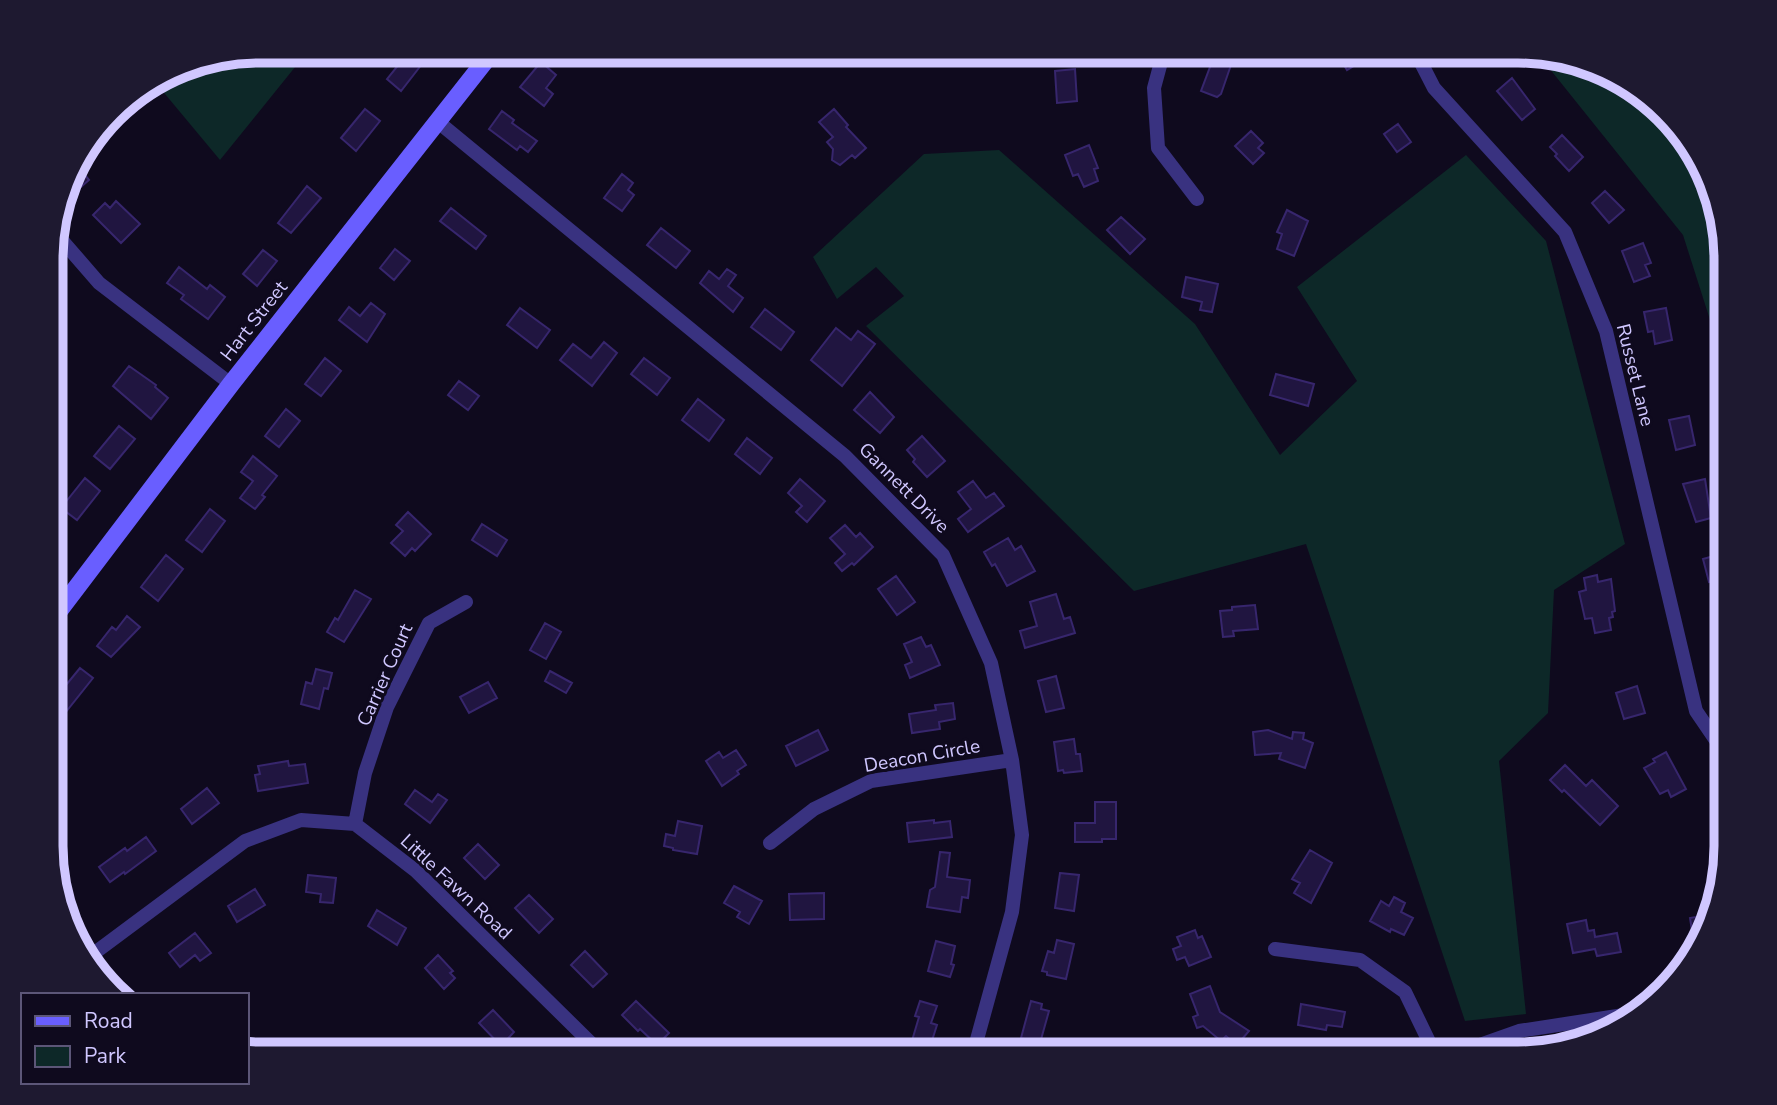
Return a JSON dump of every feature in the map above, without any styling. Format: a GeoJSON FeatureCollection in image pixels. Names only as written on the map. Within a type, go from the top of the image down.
{"type":"FeatureCollection","features":[{"type":"Feature","properties":{"kind":"street","name":"Hart Street"},"geometry":{"type":"LineString","coordinates":[[63,605],[231,384],[483,63]]}},
{"type":"Feature","properties":{"kind":"street"},"geometry":{"type":"LineString","coordinates":[[1161,63],[1154,88],[1158,148],[1197,200]]}},
{"type":"Feature","properties":{"kind":"street","name":"Russet Lane"},"geometry":{"type":"LineString","coordinates":[[1421,63],[1434,88],[1565,232],[1606,331],[1696,711],[1714,737]]}},
{"type":"Feature","properties":{"kind":"street","name":"Gannett Drive"},"geometry":{"type":"LineString","coordinates":[[437,121],[845,456],[943,555],[991,663],[1012,760],[1021,835],[1012,912],[976,1042]]}},
{"type":"Feature","properties":{"kind":"street"},"geometry":{"type":"LineString","coordinates":[[64,243],[99,283],[231,384]]}},
{"type":"Feature","properties":{"kind":"street","name":"Carrier Court"},"geometry":{"type":"LineString","coordinates":[[355,824],[365,773],[393,695],[429,623],[466,601]]}},
{"type":"Feature","properties":{"kind":"street","name":"Deacon Circle"},"geometry":{"type":"LineString","coordinates":[[770,843],[814,809],[871,781],[1012,760]]}},
{"type":"Feature","properties":{"kind":"street"},"geometry":{"type":"LineString","coordinates":[[95,953],[245,841],[301,820],[355,824]]}},
{"type":"Feature","properties":{"kind":"street","name":"Little Fawn Road"},"geometry":{"type":"LineString","coordinates":[[355,824],[416,871],[590,1042]]}},
{"type":"Feature","properties":{"kind":"street"},"geometry":{"type":"LineString","coordinates":[[1275,949],[1360,960],[1405,992],[1429,1042]]}},
{"type":"Feature","properties":{"kind":"street"},"geometry":{"type":"LineString","coordinates":[[1488,1042],[1519,1031],[1615,1016]]}},
{"type":"Feature","properties":{"kind":"green space"},"geometry":{"type":"Polygon","coordinates":[[[246,63],[298,63],[220,160],[161,89],[196,73],[221,67],[246,63]]]}},
{"type":"Feature","properties":{"kind":"green space"},"geometry":{"type":"Polygon","coordinates":[[[1547,66],[1593,78],[1627,96],[1665,130],[1688,161],[1707,208],[1714,246],[1714,332],[1683,235],[1547,66]]]}},
{"type":"Feature","properties":{"kind":"green space"},"geometry":{"type":"Polygon","coordinates":[[[999,150],[1195,324],[1280,455],[1357,381],[1297,287],[1466,155],[1546,241],[1625,544],[1554,590],[1548,713],[1499,761],[1526,1014],[1465,1021],[1306,544],[1134,591],[866,326],[904,296],[876,267],[837,299],[813,257],[924,154],[999,150]]]}},
{"type":"Feature","properties":{"kind":"building"},"geometry":{"type":"Polygon","coordinates":[[[400,63],[422,64],[401,91],[387,79],[400,63]]]}},
{"type":"Feature","properties":{"kind":"building"},"geometry":{"type":"Polygon","coordinates":[[[540,63],[556,75],[546,88],[553,94],[544,106],[520,87],[540,63]]]}},
{"type":"Feature","properties":{"kind":"building"},"geometry":{"type":"Polygon","coordinates":[[[1212,63],[1231,65],[1221,94],[1217,97],[1201,91],[1212,63]]]}},
{"type":"Feature","properties":{"kind":"building"},"geometry":{"type":"Polygon","coordinates":[[[1343,63],[1359,63],[1347,70],[1343,63]]]}},
{"type":"Feature","properties":{"kind":"building"},"geometry":{"type":"Polygon","coordinates":[[[1075,69],[1077,101],[1057,103],[1055,71],[1075,69]]]}},
{"type":"Feature","properties":{"kind":"building"},"geometry":{"type":"Polygon","coordinates":[[[1512,78],[1535,109],[1522,120],[1497,91],[1512,78]]]}},
{"type":"Feature","properties":{"kind":"building"},"geometry":{"type":"Polygon","coordinates":[[[365,109],[380,121],[356,151],[341,138],[365,109]]]}},
{"type":"Feature","properties":{"kind":"building"},"geometry":{"type":"Polygon","coordinates":[[[834,109],[848,125],[846,127],[866,148],[855,158],[852,155],[840,165],[832,160],[833,149],[827,142],[833,137],[819,122],[834,109]]]}},
{"type":"Feature","properties":{"kind":"building"},"geometry":{"type":"Polygon","coordinates":[[[502,111],[514,120],[512,123],[537,141],[528,152],[520,146],[517,150],[489,129],[502,111]]]}},
{"type":"Feature","properties":{"kind":"building"},"geometry":{"type":"Polygon","coordinates":[[[1398,124],[1411,142],[1397,152],[1384,134],[1398,124]]]}},
{"type":"Feature","properties":{"kind":"building"},"geometry":{"type":"Polygon","coordinates":[[[1251,131],[1263,143],[1258,148],[1264,153],[1253,164],[1235,146],[1251,131]]]}},
{"type":"Feature","properties":{"kind":"building"},"geometry":{"type":"Polygon","coordinates":[[[1562,135],[1583,157],[1569,171],[1550,147],[1562,135]]]}},
{"type":"Feature","properties":{"kind":"building"},"geometry":{"type":"Polygon","coordinates":[[[1089,145],[1098,168],[1094,169],[1098,181],[1084,187],[1078,174],[1073,176],[1065,155],[1089,145]]]}},
{"type":"Feature","properties":{"kind":"building"},"geometry":{"type":"Polygon","coordinates":[[[83,173],[89,180],[74,193],[83,173]]]}},
{"type":"Feature","properties":{"kind":"building"},"geometry":{"type":"Polygon","coordinates":[[[622,174],[633,183],[628,190],[634,195],[622,211],[604,198],[622,174]]]}},
{"type":"Feature","properties":{"kind":"building"},"geometry":{"type":"Polygon","coordinates":[[[307,186],[321,198],[291,233],[278,223],[307,186]]]}},
{"type":"Feature","properties":{"kind":"building"},"geometry":{"type":"Polygon","coordinates":[[[1605,191],[1624,210],[1609,223],[1592,203],[1605,191]]]}},
{"type":"Feature","properties":{"kind":"building"},"geometry":{"type":"Polygon","coordinates":[[[116,201],[140,224],[121,243],[93,215],[105,203],[110,208],[116,201]]]}},
{"type":"Feature","properties":{"kind":"building"},"geometry":{"type":"Polygon","coordinates":[[[451,208],[486,236],[476,249],[440,221],[451,208]]]}},
{"type":"Feature","properties":{"kind":"building"},"geometry":{"type":"Polygon","coordinates":[[[1287,210],[1308,221],[1294,256],[1277,249],[1282,234],[1277,232],[1287,210]]]}},
{"type":"Feature","properties":{"kind":"building"},"geometry":{"type":"Polygon","coordinates":[[[1121,217],[1145,239],[1130,254],[1107,230],[1121,217]]]}},
{"type":"Feature","properties":{"kind":"building"},"geometry":{"type":"Polygon","coordinates":[[[661,228],[690,251],[676,268],[647,245],[661,228]]]}},
{"type":"Feature","properties":{"kind":"building"},"geometry":{"type":"Polygon","coordinates":[[[1643,243],[1651,263],[1645,265],[1650,276],[1634,282],[1622,251],[1643,243]]]}},
{"type":"Feature","properties":{"kind":"building"},"geometry":{"type":"Polygon","coordinates":[[[395,249],[410,261],[394,280],[380,268],[395,249]]]}},
{"type":"Feature","properties":{"kind":"building"},"geometry":{"type":"Polygon","coordinates":[[[263,250],[277,261],[257,286],[243,274],[263,250]]]}},
{"type":"Feature","properties":{"kind":"building"},"geometry":{"type":"Polygon","coordinates":[[[179,267],[207,289],[210,285],[225,297],[208,319],[181,299],[184,295],[167,283],[179,267]]]}},
{"type":"Feature","properties":{"kind":"building"},"geometry":{"type":"Polygon","coordinates":[[[727,269],[736,275],[728,286],[743,298],[733,312],[700,283],[709,271],[719,279],[727,269]]]}},
{"type":"Feature","properties":{"kind":"building"},"geometry":{"type":"Polygon","coordinates":[[[1186,277],[1218,284],[1212,312],[1200,310],[1202,302],[1182,297],[1186,277]]]}},
{"type":"Feature","properties":{"kind":"building"},"geometry":{"type":"Polygon","coordinates":[[[371,303],[385,314],[367,342],[339,320],[349,307],[360,316],[371,303]]]}},
{"type":"Feature","properties":{"kind":"building"},"geometry":{"type":"Polygon","coordinates":[[[520,308],[550,330],[537,348],[507,325],[520,308]]]}},
{"type":"Feature","properties":{"kind":"building"},"geometry":{"type":"Polygon","coordinates":[[[1666,308],[1672,340],[1655,344],[1653,331],[1648,332],[1644,312],[1666,308]]]}},
{"type":"Feature","properties":{"kind":"building"},"geometry":{"type":"Polygon","coordinates":[[[765,309],[794,332],[781,350],[751,327],[765,309]]]}},
{"type":"Feature","properties":{"kind":"building"},"geometry":{"type":"Polygon","coordinates":[[[836,328],[851,340],[858,331],[875,344],[842,386],[811,360],[836,328]]]}},
{"type":"Feature","properties":{"kind":"building"},"geometry":{"type":"Polygon","coordinates":[[[604,342],[617,353],[592,386],[560,360],[573,344],[591,358],[604,342]]]}},
{"type":"Feature","properties":{"kind":"building"},"geometry":{"type":"Polygon","coordinates":[[[325,358],[341,371],[321,396],[305,384],[325,358]]]}},
{"type":"Feature","properties":{"kind":"building"},"geometry":{"type":"Polygon","coordinates":[[[644,358],[670,378],[657,395],[631,374],[644,358]]]}},
{"type":"Feature","properties":{"kind":"building"},"geometry":{"type":"Polygon","coordinates":[[[129,366],[156,385],[168,398],[151,419],[113,386],[129,366]]]}},
{"type":"Feature","properties":{"kind":"building"},"geometry":{"type":"Polygon","coordinates":[[[1276,374],[1314,384],[1308,406],[1270,395],[1276,374]]]}},
{"type":"Feature","properties":{"kind":"building"},"geometry":{"type":"Polygon","coordinates":[[[459,381],[479,396],[468,410],[448,395],[459,381]]]}},
{"type":"Feature","properties":{"kind":"building"},"geometry":{"type":"Polygon","coordinates":[[[870,392],[894,417],[880,433],[854,410],[870,392]]]}},
{"type":"Feature","properties":{"kind":"building"},"geometry":{"type":"Polygon","coordinates":[[[698,399],[724,420],[709,441],[682,420],[698,399]]]}},
{"type":"Feature","properties":{"kind":"building"},"geometry":{"type":"Polygon","coordinates":[[[286,409],[300,421],[279,447],[265,436],[286,409]]]}},
{"type":"Feature","properties":{"kind":"building"},"geometry":{"type":"Polygon","coordinates":[[[1689,416],[1695,445],[1676,450],[1669,420],[1689,416]]]}},
{"type":"Feature","properties":{"kind":"building"},"geometry":{"type":"Polygon","coordinates":[[[119,426],[135,439],[110,469],[94,456],[119,426]]]}},
{"type":"Feature","properties":{"kind":"building"},"geometry":{"type":"Polygon","coordinates":[[[922,436],[945,461],[927,477],[913,462],[915,459],[907,450],[922,436]]]}},
{"type":"Feature","properties":{"kind":"building"},"geometry":{"type":"Polygon","coordinates":[[[747,438],[772,458],[760,474],[735,454],[747,438]]]}},
{"type":"Feature","properties":{"kind":"building"},"geometry":{"type":"Polygon","coordinates":[[[253,456],[277,476],[255,509],[240,498],[253,481],[241,472],[253,456]]]}},
{"type":"Feature","properties":{"kind":"building"},"geometry":{"type":"Polygon","coordinates":[[[85,478],[100,491],[77,520],[63,510],[63,506],[85,478]]]}},
{"type":"Feature","properties":{"kind":"building"},"geometry":{"type":"Polygon","coordinates":[[[800,479],[825,501],[807,522],[796,512],[802,506],[788,493],[800,479]]]}},
{"type":"Feature","properties":{"kind":"building"},"geometry":{"type":"Polygon","coordinates":[[[1705,479],[1711,518],[1696,522],[1683,484],[1705,479]]]}},
{"type":"Feature","properties":{"kind":"building"},"geometry":{"type":"Polygon","coordinates":[[[973,481],[986,498],[994,493],[1004,506],[968,532],[958,519],[971,509],[958,492],[973,481]]]}},
{"type":"Feature","properties":{"kind":"building"},"geometry":{"type":"Polygon","coordinates":[[[210,509],[225,521],[202,552],[186,540],[210,509]]]}},
{"type":"Feature","properties":{"kind":"building"},"geometry":{"type":"Polygon","coordinates":[[[408,512],[431,534],[415,551],[412,548],[405,556],[391,543],[403,531],[396,525],[408,512]]]}},
{"type":"Feature","properties":{"kind":"building"},"geometry":{"type":"Polygon","coordinates":[[[482,524],[507,540],[497,556],[472,540],[482,524]]]}},
{"type":"Feature","properties":{"kind":"building"},"geometry":{"type":"Polygon","coordinates":[[[845,525],[856,537],[860,533],[873,547],[854,565],[852,563],[842,571],[835,563],[845,554],[830,538],[845,525]]]}},
{"type":"Feature","properties":{"kind":"building"},"geometry":{"type":"Polygon","coordinates":[[[1008,538],[1015,550],[1021,546],[1035,571],[1007,586],[995,564],[992,566],[984,552],[1008,538]]]}},
{"type":"Feature","properties":{"kind":"building"},"geometry":{"type":"Polygon","coordinates":[[[166,555],[183,569],[158,601],[141,587],[166,555]]]}},
{"type":"Feature","properties":{"kind":"building"},"geometry":{"type":"Polygon","coordinates":[[[1714,556],[1714,581],[1709,582],[1703,559],[1714,556]]]}},
{"type":"Feature","properties":{"kind":"building"},"geometry":{"type":"Polygon","coordinates":[[[1597,575],[1598,582],[1611,579],[1615,611],[1612,612],[1613,617],[1609,618],[1611,630],[1595,633],[1592,618],[1585,619],[1579,592],[1586,590],[1584,578],[1597,575]]]}},
{"type":"Feature","properties":{"kind":"building"},"geometry":{"type":"Polygon","coordinates":[[[896,576],[915,602],[897,615],[878,589],[896,576]]]}},
{"type":"Feature","properties":{"kind":"building"},"geometry":{"type":"Polygon","coordinates":[[[355,590],[371,599],[344,642],[327,632],[335,618],[338,620],[355,590]]]}},
{"type":"Feature","properties":{"kind":"building"},"geometry":{"type":"Polygon","coordinates":[[[1056,594],[1064,619],[1070,617],[1075,633],[1025,648],[1020,631],[1037,626],[1030,602],[1056,594]]]}},
{"type":"Feature","properties":{"kind":"building"},"geometry":{"type":"Polygon","coordinates":[[[1255,605],[1258,629],[1233,631],[1234,636],[1223,637],[1220,611],[1255,605]]]}},
{"type":"Feature","properties":{"kind":"building"},"geometry":{"type":"Polygon","coordinates":[[[127,616],[140,627],[111,657],[97,646],[112,627],[116,630],[127,616]]]}},
{"type":"Feature","properties":{"kind":"building"},"geometry":{"type":"Polygon","coordinates":[[[545,623],[561,632],[546,659],[530,650],[545,623]]]}},
{"type":"Feature","properties":{"kind":"building"},"geometry":{"type":"Polygon","coordinates":[[[921,637],[926,647],[931,645],[940,665],[910,678],[905,665],[912,662],[904,644],[921,637]]]}},
{"type":"Feature","properties":{"kind":"building"},"geometry":{"type":"Polygon","coordinates":[[[80,668],[93,678],[65,713],[63,689],[80,668]]]}},
{"type":"Feature","properties":{"kind":"building"},"geometry":{"type":"Polygon","coordinates":[[[316,669],[332,673],[328,689],[324,688],[319,709],[301,704],[306,682],[312,684],[316,669]]]}},
{"type":"Feature","properties":{"kind":"building"},"geometry":{"type":"Polygon","coordinates":[[[550,671],[572,683],[566,693],[545,681],[550,671]]]}},
{"type":"Feature","properties":{"kind":"building"},"geometry":{"type":"Polygon","coordinates":[[[1056,676],[1064,708],[1046,712],[1038,681],[1056,676]]]}},
{"type":"Feature","properties":{"kind":"building"},"geometry":{"type":"Polygon","coordinates":[[[488,682],[497,698],[469,713],[460,697],[488,682]]]}},
{"type":"Feature","properties":{"kind":"building"},"geometry":{"type":"Polygon","coordinates":[[[1637,686],[1645,713],[1624,719],[1616,693],[1637,686]]]}},
{"type":"Feature","properties":{"kind":"building"},"geometry":{"type":"Polygon","coordinates":[[[953,703],[955,719],[939,722],[940,729],[912,733],[909,714],[936,710],[935,705],[953,703]]]}},
{"type":"Feature","properties":{"kind":"building"},"geometry":{"type":"Polygon","coordinates":[[[818,730],[828,750],[796,766],[786,746],[818,730]]]}},
{"type":"Feature","properties":{"kind":"building"},"geometry":{"type":"Polygon","coordinates":[[[1268,730],[1292,739],[1293,732],[1304,733],[1303,739],[1313,743],[1305,768],[1279,759],[1281,753],[1255,755],[1253,732],[1268,730]]]}},
{"type":"Feature","properties":{"kind":"building"},"geometry":{"type":"Polygon","coordinates":[[[1074,739],[1076,754],[1080,754],[1082,771],[1058,771],[1054,742],[1074,739]]]}},
{"type":"Feature","properties":{"kind":"building"},"geometry":{"type":"Polygon","coordinates":[[[736,750],[746,765],[737,771],[739,774],[722,786],[706,761],[719,752],[723,758],[736,750]]]}},
{"type":"Feature","properties":{"kind":"building"},"geometry":{"type":"Polygon","coordinates":[[[1666,752],[1686,789],[1671,797],[1668,790],[1660,794],[1644,768],[1666,752]]]}},
{"type":"Feature","properties":{"kind":"building"},"geometry":{"type":"Polygon","coordinates":[[[288,761],[289,766],[305,764],[308,783],[258,791],[255,775],[260,774],[258,766],[288,761]]]}},
{"type":"Feature","properties":{"kind":"building"},"geometry":{"type":"Polygon","coordinates":[[[1565,765],[1586,786],[1592,780],[1618,806],[1600,825],[1550,780],[1565,765]]]}},
{"type":"Feature","properties":{"kind":"building"},"geometry":{"type":"Polygon","coordinates":[[[207,788],[219,803],[192,824],[181,809],[207,788]]]}},
{"type":"Feature","properties":{"kind":"building"},"geometry":{"type":"Polygon","coordinates":[[[415,790],[432,802],[438,794],[447,800],[430,823],[405,804],[415,790]]]}},
{"type":"Feature","properties":{"kind":"building"},"geometry":{"type":"Polygon","coordinates":[[[1095,802],[1116,802],[1116,839],[1075,842],[1075,823],[1095,823],[1095,802]]]}},
{"type":"Feature","properties":{"kind":"building"},"geometry":{"type":"Polygon","coordinates":[[[934,820],[934,823],[950,821],[952,837],[909,842],[907,823],[934,820]]]}},
{"type":"Feature","properties":{"kind":"building"},"geometry":{"type":"Polygon","coordinates":[[[678,821],[702,826],[697,854],[664,846],[666,834],[675,836],[678,821]]]}},
{"type":"Feature","properties":{"kind":"building"},"geometry":{"type":"Polygon","coordinates":[[[146,837],[156,851],[110,882],[99,867],[146,837]]]}},
{"type":"Feature","properties":{"kind":"building"},"geometry":{"type":"Polygon","coordinates":[[[478,844],[499,865],[485,879],[464,858],[478,844]]]}},
{"type":"Feature","properties":{"kind":"building"},"geometry":{"type":"Polygon","coordinates":[[[1310,850],[1332,863],[1311,903],[1294,893],[1300,883],[1292,879],[1310,850]]]}},
{"type":"Feature","properties":{"kind":"building"},"geometry":{"type":"Polygon","coordinates":[[[940,852],[950,853],[947,877],[970,880],[968,898],[962,897],[960,912],[927,907],[930,890],[935,887],[940,852]]]}},
{"type":"Feature","properties":{"kind":"building"},"geometry":{"type":"Polygon","coordinates":[[[1060,873],[1079,875],[1074,911],[1055,908],[1060,873]]]}},
{"type":"Feature","properties":{"kind":"building"},"geometry":{"type":"Polygon","coordinates":[[[308,875],[336,878],[333,903],[320,902],[321,894],[306,892],[308,875]]]}},
{"type":"Feature","properties":{"kind":"building"},"geometry":{"type":"Polygon","coordinates":[[[734,886],[762,901],[749,924],[737,917],[740,912],[724,903],[734,886]]]}},
{"type":"Feature","properties":{"kind":"building"},"geometry":{"type":"Polygon","coordinates":[[[255,889],[265,905],[237,922],[228,906],[255,889]]]}},
{"type":"Feature","properties":{"kind":"building"},"geometry":{"type":"Polygon","coordinates":[[[824,893],[824,919],[790,920],[789,894],[824,893]]]}},
{"type":"Feature","properties":{"kind":"building"},"geometry":{"type":"Polygon","coordinates":[[[529,895],[553,919],[539,933],[515,908],[529,895]]]}},
{"type":"Feature","properties":{"kind":"building"},"geometry":{"type":"Polygon","coordinates":[[[1394,897],[1405,903],[1401,912],[1413,918],[1404,935],[1391,929],[1390,932],[1370,921],[1381,901],[1389,906],[1394,897]]]}},
{"type":"Feature","properties":{"kind":"building"},"geometry":{"type":"Polygon","coordinates":[[[377,910],[406,928],[397,945],[368,926],[377,910]]]}},
{"type":"Feature","properties":{"kind":"building"},"geometry":{"type":"Polygon","coordinates":[[[1701,916],[1693,935],[1690,918],[1701,916]]]}},
{"type":"Feature","properties":{"kind":"building"},"geometry":{"type":"Polygon","coordinates":[[[1586,920],[1588,931],[1594,930],[1595,937],[1617,933],[1621,952],[1597,956],[1595,949],[1573,953],[1567,924],[1586,920]]]}},
{"type":"Feature","properties":{"kind":"building"},"geometry":{"type":"Polygon","coordinates":[[[1195,930],[1198,938],[1202,936],[1211,957],[1189,966],[1185,957],[1177,960],[1173,949],[1181,946],[1177,937],[1195,930]]]}},
{"type":"Feature","properties":{"kind":"building"},"geometry":{"type":"Polygon","coordinates":[[[195,933],[211,953],[200,961],[195,955],[180,967],[169,953],[195,933]]]}},
{"type":"Feature","properties":{"kind":"building"},"geometry":{"type":"Polygon","coordinates":[[[1057,940],[1074,944],[1066,979],[1047,975],[1047,972],[1042,971],[1048,951],[1054,953],[1057,940]]]}},
{"type":"Feature","properties":{"kind":"building"},"geometry":{"type":"Polygon","coordinates":[[[936,941],[955,946],[950,977],[928,971],[936,941]]]}},
{"type":"Feature","properties":{"kind":"building"},"geometry":{"type":"Polygon","coordinates":[[[585,951],[607,974],[593,987],[571,965],[585,951]]]}},
{"type":"Feature","properties":{"kind":"building"},"geometry":{"type":"Polygon","coordinates":[[[438,955],[453,971],[450,973],[455,978],[444,989],[425,968],[438,955]]]}},
{"type":"Feature","properties":{"kind":"building"},"geometry":{"type":"Polygon","coordinates":[[[1210,986],[1220,1012],[1249,1031],[1240,1042],[1233,1042],[1226,1036],[1221,1041],[1203,1026],[1197,1028],[1193,1017],[1198,1015],[1190,994],[1210,986]]]}},
{"type":"Feature","properties":{"kind":"building"},"geometry":{"type":"Polygon","coordinates":[[[636,1001],[669,1033],[660,1042],[654,1042],[622,1015],[636,1001]]]}},
{"type":"Feature","properties":{"kind":"building"},"geometry":{"type":"Polygon","coordinates":[[[920,1001],[937,1006],[931,1023],[937,1025],[932,1042],[912,1042],[919,1017],[915,1016],[920,1001]]]}},
{"type":"Feature","properties":{"kind":"building"},"geometry":{"type":"Polygon","coordinates":[[[1031,1001],[1042,1004],[1041,1009],[1049,1011],[1040,1042],[1021,1038],[1031,1001]]]}},
{"type":"Feature","properties":{"kind":"building"},"geometry":{"type":"Polygon","coordinates":[[[1301,1004],[1345,1012],[1342,1027],[1327,1025],[1326,1030],[1298,1025],[1301,1004]]]}},
{"type":"Feature","properties":{"kind":"building"},"geometry":{"type":"Polygon","coordinates":[[[493,1010],[514,1032],[505,1042],[497,1042],[479,1023],[493,1010]]]}}]}
